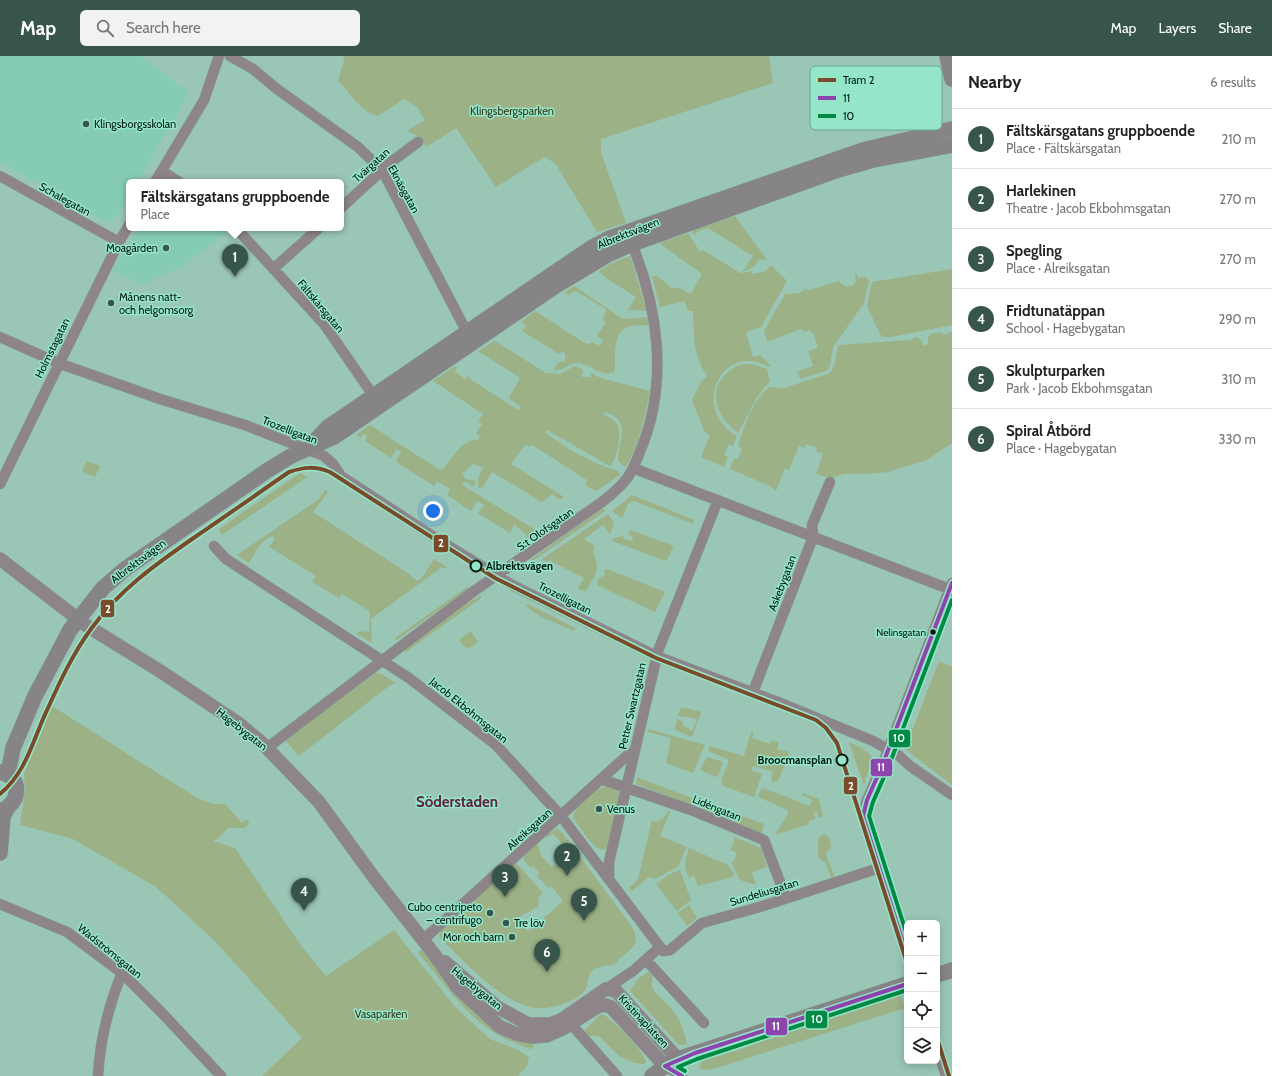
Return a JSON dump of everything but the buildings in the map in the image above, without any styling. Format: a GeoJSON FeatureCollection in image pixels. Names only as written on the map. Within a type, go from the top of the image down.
{"type":"FeatureCollection","features":[{"type":"Feature","properties":{"kind":"main road"},"geometry":{"type":"LineString","coordinates":[[947,56],[952,79]]}},
{"type":"Feature","properties":{"kind":"main road","name":"Albrektsvägen"},"geometry":{"type":"LineString","coordinates":[[3,770],[36,696],[78,619],[103,588],[125,569],[273,467],[291,456],[334,437],[377,401],[470,338],[609,254],[629,238],[863,150],[952,129]]}},
{"type":"Feature","properties":{"kind":"main road","name":"Albrektsvägen"},"geometry":{"type":"LineString","coordinates":[[629,238],[838,170],[873,160],[952,145]]}},
{"type":"Feature","properties":{"kind":"main road"},"geometry":{"type":"LineString","coordinates":[[0,853],[4,809],[13,803],[17,792],[15,781],[3,770]]}},
{"type":"Feature","properties":{"kind":"main road"},"geometry":{"type":"LineString","coordinates":[[940,974],[952,970]]}},
{"type":"Feature","properties":{"kind":"main road"},"geometry":{"type":"LineString","coordinates":[[652,1076],[678,1058],[904,985]]}},
{"type":"Feature","properties":{"kind":"street"},"geometry":{"type":"LineString","coordinates":[[157,179],[204,100],[219,56]]}},
{"type":"Feature","properties":{"kind":"street","name":"Eknäsgatan"},"geometry":{"type":"LineString","coordinates":[[230,56],[238,59],[253,69],[277,89],[358,147],[382,170],[470,338]]}},
{"type":"Feature","properties":{"kind":"street","name":"Tvärgatan"},"geometry":{"type":"LineString","coordinates":[[344,205],[382,170],[418,142]]}},
{"type":"Feature","properties":{"kind":"street"},"geometry":{"type":"LineString","coordinates":[[162,172],[174,179]]}},
{"type":"Feature","properties":{"kind":"street","name":"Schalegatan"},"geometry":{"type":"LineString","coordinates":[[0,176],[119,242]]}},
{"type":"Feature","properties":{"kind":"street","name":"Holmstagatan"},"geometry":{"type":"LineString","coordinates":[[0,484],[58,363],[126,230]]}},
{"type":"Feature","properties":{"kind":"street","name":"Fältskärsgatan"},"geometry":{"type":"LineString","coordinates":[[239,231],[324,324],[377,401]]}},
{"type":"Feature","properties":{"kind":"street"},"geometry":{"type":"LineString","coordinates":[[273,269],[316,231]]}},
{"type":"Feature","properties":{"kind":"street","name":"S:t Olofsgatan"},"geometry":{"type":"LineString","coordinates":[[267,748],[382,660],[602,502],[620,487],[634,468],[647,433],[656,394],[656,326],[645,277],[629,238]]}},
{"type":"Feature","properties":{"kind":"street","name":"Trozelligatan"},"geometry":{"type":"LineString","coordinates":[[0,337],[58,363],[160,399],[245,425],[324,456],[333,464],[341,476],[497,577],[656,656],[829,722],[889,749],[952,795]]}},
{"type":"Feature","properties":{"kind":"street"},"geometry":{"type":"LineString","coordinates":[[634,468],[813,537],[951,587],[862,816],[904,946]]}},
{"type":"Feature","properties":{"kind":"street","name":"Askebygatan"},"geometry":{"type":"LineString","coordinates":[[753,692],[813,537],[812,525],[830,482]]}},
{"type":"Feature","properties":{"kind":"street","name":"Petter Swartzgatan"},"geometry":{"type":"LineString","coordinates":[[609,879],[609,862],[656,656],[718,500]]}},
{"type":"Feature","properties":{"kind":"street","name":"Jacob Ekbohmsgatan"},"geometry":{"type":"LineString","coordinates":[[214,546],[226,559],[409,678],[496,745],[561,816],[662,949]]}},
{"type":"Feature","properties":{"kind":"street","name":"Hagebygatan"},"geometry":{"type":"LineString","coordinates":[[0,559],[78,619],[238,723],[267,748],[319,802],[434,954],[497,1007],[528,1024],[550,1024],[572,1018],[601,1006],[611,990]]}},
{"type":"Feature","properties":{"kind":"street","name":"Alreiksgatan"},"geometry":{"type":"LineString","coordinates":[[423,940],[629,754],[634,753]]}},
{"type":"Feature","properties":{"kind":"street","name":"Lidéngatan"},"geometry":{"type":"LineString","coordinates":[[601,779],[692,810],[764,840],[786,898]]}},
{"type":"Feature","properties":{"kind":"street","name":"Sundeliusgatan"},"geometry":{"type":"LineString","coordinates":[[662,949],[670,950],[702,923],[879,868]]}},
{"type":"Feature","properties":{"kind":"street","name":"Wadströmsgatan"},"geometry":{"type":"LineString","coordinates":[[0,904],[67,932],[122,973],[221,1076]]}},
{"type":"Feature","properties":{"kind":"street"},"geometry":{"type":"LineString","coordinates":[[611,990],[646,960],[662,949]]}},
{"type":"Feature","properties":{"kind":"street"},"geometry":{"type":"LineString","coordinates":[[646,960],[704,1023]]}},
{"type":"Feature","properties":{"kind":"street"},"geometry":{"type":"LineString","coordinates":[[98,1076],[100,1051],[109,1004],[122,973]]}},
{"type":"Feature","properties":{"kind":"street","name":"Hagebygatan"},"geometry":{"type":"LineString","coordinates":[[572,1018],[611,990]]}},
{"type":"Feature","properties":{"kind":"street","name":"Kristinaplatsen"},"geometry":{"type":"LineString","coordinates":[[611,990],[678,1058]]}},
{"type":"Feature","properties":{"kind":"street","name":"Kristinaplatsen"},"geometry":{"type":"LineString","coordinates":[[601,1006],[611,1008],[665,1066]]}},
{"type":"Feature","properties":{"kind":"street"},"geometry":{"type":"LineString","coordinates":[[572,1018],[617,1076]]}},
{"type":"Feature","properties":{"kind":"street"},"geometry":{"type":"LineString","coordinates":[[940,1057],[946,1076]]}},
{"type":"Feature","properties":{"kind":"street"},"geometry":{"type":"LineString","coordinates":[[678,1058],[683,1076]]}},
{"type":"Feature","properties":{"kind":"street"},"geometry":{"type":"LineString","coordinates":[[665,1066],[683,1076]]}},
{"type":"Feature","properties":{"kind":"shaded area","name":"Klingsborgsskolan"},"geometry":{"type":"Polygon","coordinates":[[[0,56],[141,56],[189,93],[140,179],[126,179],[126,202],[118,215],[112,221],[105,221],[0,162],[0,56]]]}},
{"type":"Feature","properties":{"kind":"shaded area","name":"Moagården"},"geometry":{"type":"Polygon","coordinates":[[[137,231],[228,231],[185,265],[142,285],[112,270],[137,231]]]}},
{"type":"Feature","properties":{"kind":"green space","name":"Klingsbergsparken"},"geometry":{"type":"Polygon","coordinates":[[[342,56],[769,56],[773,83],[601,139],[601,153],[626,223],[597,232],[555,163],[544,157],[496,187],[456,128],[426,147],[420,137],[407,131],[425,120],[417,107],[404,99],[378,116],[360,106],[338,81],[345,57],[342,56]]]}},
{"type":"Feature","properties":{"kind":"green space"},"geometry":{"type":"Polygon","coordinates":[[[735,216],[767,260],[759,259],[755,266],[743,272],[753,256],[708,228],[695,234],[692,233],[693,230],[735,216]]]}},
{"type":"Feature","properties":{"kind":"green space"},"geometry":{"type":"Polygon","coordinates":[[[688,233],[700,252],[703,250],[741,273],[751,271],[753,274],[766,271],[771,265],[787,281],[761,327],[746,332],[753,357],[760,355],[770,365],[769,367],[752,361],[737,363],[725,370],[717,382],[714,396],[715,410],[723,424],[737,436],[733,446],[729,444],[724,455],[728,456],[724,467],[701,457],[710,435],[704,431],[692,400],[701,382],[707,376],[702,368],[695,345],[693,311],[688,311],[684,301],[660,307],[652,276],[657,276],[672,288],[680,288],[688,293],[692,292],[702,274],[659,243],[688,233]]]}},
{"type":"Feature","properties":{"kind":"green space"},"geometry":{"type":"Polygon","coordinates":[[[630,256],[647,311],[628,310],[636,297],[603,276],[599,271],[614,262],[630,256]]]}},
{"type":"Feature","properties":{"kind":"green space"},"geometry":{"type":"Polygon","coordinates":[[[952,269],[952,325],[891,337],[883,337],[880,334],[867,306],[872,282],[952,269]]]}},
{"type":"Feature","properties":{"kind":"green space"},"geometry":{"type":"Polygon","coordinates":[[[855,274],[857,274],[858,278],[866,277],[869,281],[864,303],[833,347],[828,370],[801,379],[797,372],[813,366],[808,351],[818,348],[813,333],[809,330],[805,332],[801,329],[767,342],[764,331],[785,294],[799,293],[805,289],[810,290],[838,281],[846,287],[853,285],[856,281],[855,274]]]}},
{"type":"Feature","properties":{"kind":"green space"},"geometry":{"type":"Polygon","coordinates":[[[574,286],[623,319],[648,317],[650,325],[631,326],[625,328],[620,333],[616,344],[615,370],[613,373],[603,373],[586,365],[577,363],[571,364],[560,370],[553,370],[558,363],[565,361],[565,353],[562,352],[559,354],[522,331],[526,325],[521,322],[535,311],[583,342],[587,344],[593,342],[600,346],[603,340],[597,336],[606,322],[602,319],[607,310],[576,291],[572,292],[570,295],[564,293],[574,286]]]}},
{"type":"Feature","properties":{"kind":"green space"},"geometry":{"type":"Polygon","coordinates":[[[941,332],[944,335],[952,332],[952,443],[927,460],[888,472],[844,474],[831,478],[816,474],[823,454],[816,451],[817,448],[806,444],[805,448],[799,446],[789,470],[785,468],[776,491],[770,486],[730,469],[734,458],[738,459],[742,449],[738,446],[750,414],[758,399],[770,387],[784,388],[830,373],[834,367],[836,352],[839,345],[910,340],[916,337],[921,340],[924,346],[928,344],[928,338],[931,334],[941,332]]]}},
{"type":"Feature","properties":{"kind":"green space"},"geometry":{"type":"Polygon","coordinates":[[[495,341],[546,373],[560,374],[575,366],[583,370],[582,377],[591,377],[591,373],[601,378],[650,391],[638,441],[630,460],[625,467],[618,461],[622,426],[614,416],[605,412],[604,415],[616,422],[619,433],[617,452],[610,466],[547,430],[545,432],[580,455],[618,471],[620,475],[596,491],[585,485],[587,480],[532,445],[529,447],[526,444],[511,464],[564,497],[560,500],[552,494],[542,502],[492,472],[482,488],[479,488],[479,477],[483,468],[473,464],[462,474],[466,479],[475,481],[474,487],[467,482],[464,482],[462,485],[539,532],[524,542],[523,540],[528,536],[514,525],[510,533],[478,513],[484,505],[477,501],[471,511],[447,495],[450,489],[437,481],[434,486],[396,462],[401,451],[396,449],[391,458],[365,441],[367,435],[362,434],[361,438],[356,435],[370,425],[440,470],[443,469],[462,446],[478,440],[480,435],[476,433],[482,424],[478,422],[483,414],[433,381],[457,365],[455,371],[466,380],[468,375],[470,379],[518,410],[521,407],[509,398],[520,378],[478,351],[495,341]]]}},
{"type":"Feature","properties":{"kind":"green space"},"geometry":{"type":"Polygon","coordinates":[[[741,364],[752,364],[767,369],[770,381],[757,397],[738,433],[722,416],[717,406],[716,397],[717,387],[722,379],[730,371],[741,364]]]}},
{"type":"Feature","properties":{"kind":"green space"},"geometry":{"type":"Polygon","coordinates":[[[87,461],[100,466],[95,477],[82,471],[87,461]]]}},
{"type":"Feature","properties":{"kind":"green space"},"geometry":{"type":"Polygon","coordinates":[[[300,473],[307,477],[222,535],[219,529],[300,473]]]}},
{"type":"Feature","properties":{"kind":"green space"},"geometry":{"type":"Polygon","coordinates":[[[325,490],[328,492],[313,512],[406,572],[417,581],[421,579],[434,559],[447,567],[445,569],[442,567],[371,619],[372,643],[357,634],[359,631],[369,632],[370,613],[368,610],[342,594],[339,598],[312,582],[316,576],[269,547],[274,540],[273,536],[262,543],[249,563],[237,555],[319,499],[325,490]]]}},
{"type":"Feature","properties":{"kind":"green space"},"geometry":{"type":"Polygon","coordinates":[[[632,495],[694,520],[693,524],[634,501],[628,504],[622,518],[612,511],[632,495]]]}},
{"type":"Feature","properties":{"kind":"green space"},"geometry":{"type":"Polygon","coordinates":[[[602,508],[605,510],[604,512],[531,562],[530,560],[602,508]]]}},
{"type":"Feature","properties":{"kind":"green space"},"geometry":{"type":"Polygon","coordinates":[[[608,514],[614,522],[610,535],[603,525],[584,539],[595,546],[594,554],[597,564],[594,577],[586,591],[578,589],[584,578],[549,560],[547,562],[541,560],[608,514]]]}},
{"type":"Feature","properties":{"kind":"green space"},"geometry":{"type":"Polygon","coordinates":[[[631,530],[674,546],[666,561],[612,541],[614,538],[624,536],[623,539],[632,541],[633,537],[628,534],[631,530]]]}},
{"type":"Feature","properties":{"kind":"green space"},"geometry":{"type":"Polygon","coordinates":[[[607,569],[665,592],[655,612],[597,585],[598,579],[605,575],[604,571],[607,569]]]}},
{"type":"Feature","properties":{"kind":"green space"},"geometry":{"type":"Polygon","coordinates":[[[467,587],[467,590],[397,640],[395,638],[467,587]]]}},
{"type":"Feature","properties":{"kind":"green space"},"geometry":{"type":"Polygon","coordinates":[[[482,596],[480,599],[406,652],[403,651],[454,612],[482,596]]]}},
{"type":"Feature","properties":{"kind":"green space"},"geometry":{"type":"Polygon","coordinates":[[[528,604],[575,628],[575,630],[554,623],[540,616],[529,609],[526,605],[528,604]]]}},
{"type":"Feature","properties":{"kind":"green space"},"geometry":{"type":"Polygon","coordinates":[[[471,631],[478,642],[472,647],[466,648],[459,640],[471,631]]]}},
{"type":"Feature","properties":{"kind":"green space"},"geometry":{"type":"Polygon","coordinates":[[[939,661],[952,667],[952,785],[905,749],[939,661]]]}},
{"type":"Feature","properties":{"kind":"green space"},"geometry":{"type":"Polygon","coordinates":[[[376,673],[382,674],[395,683],[389,686],[299,756],[285,740],[376,673]]]}},
{"type":"Feature","properties":{"kind":"green space","name":"Vasaparken"},"geometry":{"type":"Polygon","coordinates":[[[52,706],[197,798],[213,804],[225,804],[242,823],[245,820],[248,820],[249,824],[245,828],[228,828],[219,838],[213,841],[235,848],[302,947],[326,976],[394,930],[455,1007],[490,1039],[518,1050],[529,1057],[527,1066],[518,1076],[262,1076],[302,1038],[215,941],[156,887],[73,839],[20,825],[25,791],[24,774],[52,706]]]}},
{"type":"Feature","properties":{"kind":"green space"},"geometry":{"type":"Polygon","coordinates":[[[681,707],[701,712],[692,737],[675,730],[677,719],[682,721],[683,725],[692,731],[697,719],[678,716],[681,707]]]}},
{"type":"Feature","properties":{"kind":"green space"},"geometry":{"type":"Polygon","coordinates":[[[648,729],[705,745],[693,773],[666,763],[671,738],[648,732],[648,729]]]}},
{"type":"Feature","properties":{"kind":"green space"},"geometry":{"type":"Polygon","coordinates":[[[751,732],[754,732],[752,738],[770,744],[771,740],[779,743],[777,750],[788,751],[789,755],[778,781],[771,781],[773,772],[753,766],[751,770],[762,774],[754,797],[723,786],[721,781],[729,760],[708,751],[710,746],[744,756],[751,732]]]}},
{"type":"Feature","properties":{"kind":"green space"},"geometry":{"type":"Polygon","coordinates":[[[849,742],[860,747],[871,756],[872,760],[864,786],[849,742]]]}},
{"type":"Feature","properties":{"kind":"green space"},"geometry":{"type":"Polygon","coordinates":[[[707,757],[723,762],[718,776],[716,777],[700,770],[707,757]]]}},
{"type":"Feature","properties":{"kind":"green space"},"geometry":{"type":"Polygon","coordinates":[[[637,777],[692,798],[690,805],[636,784],[637,777]]]}},
{"type":"Feature","properties":{"kind":"green space"},"geometry":{"type":"Polygon","coordinates":[[[607,786],[618,789],[620,794],[607,846],[605,850],[601,850],[592,843],[573,817],[582,802],[597,790],[607,786]]]}},
{"type":"Feature","properties":{"kind":"green space"},"geometry":{"type":"Polygon","coordinates":[[[762,788],[809,806],[813,800],[802,795],[803,793],[819,799],[823,816],[819,818],[817,812],[813,813],[816,818],[809,821],[809,824],[775,835],[788,814],[788,810],[760,798],[758,795],[762,788]]]}},
{"type":"Feature","properties":{"kind":"green space"},"geometry":{"type":"Polygon","coordinates":[[[704,802],[764,824],[762,833],[701,810],[704,802]]]}},
{"type":"Feature","properties":{"kind":"green space"},"geometry":{"type":"Polygon","coordinates":[[[668,810],[670,812],[660,836],[687,847],[678,867],[655,879],[649,877],[632,891],[629,888],[638,879],[652,820],[656,822],[664,818],[668,810]]]}},
{"type":"Feature","properties":{"kind":"green space"},"geometry":{"type":"Polygon","coordinates":[[[557,829],[561,831],[630,924],[635,934],[636,942],[614,964],[594,969],[589,975],[588,984],[583,993],[571,1001],[548,1008],[535,1008],[509,998],[496,989],[459,957],[439,936],[440,932],[455,915],[515,864],[519,866],[543,893],[539,897],[538,907],[517,918],[516,923],[529,931],[563,901],[551,886],[548,888],[537,876],[539,873],[533,866],[530,868],[523,859],[528,850],[538,844],[541,856],[552,867],[565,857],[568,850],[553,834],[547,838],[546,835],[557,829]]]}},
{"type":"Feature","properties":{"kind":"green space"},"geometry":{"type":"Polygon","coordinates":[[[826,834],[831,846],[826,853],[827,858],[835,877],[831,878],[826,863],[818,857],[818,841],[820,836],[826,834]]]}},
{"type":"Feature","properties":{"kind":"green space"},"geometry":{"type":"Polygon","coordinates":[[[734,837],[761,848],[767,867],[752,872],[756,884],[740,880],[731,862],[734,861],[737,853],[730,850],[734,842],[734,837]]]}},
{"type":"Feature","properties":{"kind":"green space"},"geometry":{"type":"Polygon","coordinates":[[[689,848],[728,865],[734,873],[733,877],[698,886],[694,876],[689,878],[685,866],[689,848]]]}},
{"type":"Feature","properties":{"kind":"green space"},"geometry":{"type":"Polygon","coordinates":[[[680,870],[691,900],[677,911],[656,884],[670,874],[680,870]]]}},
{"type":"Feature","properties":{"kind":"green space"},"geometry":{"type":"Polygon","coordinates":[[[689,905],[697,918],[687,926],[678,913],[689,905]]]}},
{"type":"Feature","properties":{"kind":"green space"},"geometry":{"type":"Polygon","coordinates":[[[419,950],[425,952],[452,987],[533,1042],[533,1048],[530,1049],[504,1038],[479,1022],[452,994],[419,954],[419,950]]]}},
{"type":"Feature","properties":{"kind":"green space"},"geometry":{"type":"Polygon","coordinates":[[[648,972],[652,974],[652,987],[654,991],[672,1010],[683,1028],[687,1045],[679,1045],[630,991],[639,978],[648,972]]]}},
{"type":"Feature","properties":{"kind":"green space"},"geometry":{"type":"Polygon","coordinates":[[[900,995],[904,1005],[904,1008],[713,1069],[704,1070],[699,1068],[702,1061],[747,1047],[761,1039],[900,995]]]}},
{"type":"Feature","properties":{"kind":"green space"},"geometry":{"type":"Polygon","coordinates":[[[600,1015],[604,1015],[622,1030],[644,1057],[646,1062],[644,1064],[634,1063],[619,1056],[599,1037],[584,1034],[584,1031],[600,1015]]]}},
{"type":"Feature","properties":{"kind":"tram line","name":"2"},"geometry":{"type":"LineString","coordinates":[[0,794],[15,778],[26,760],[59,684],[77,650],[91,629],[114,602],[139,578],[166,557],[289,472],[305,468],[314,468],[330,472],[495,578],[656,658],[816,720],[826,728],[837,743],[905,956]]}},
{"type":"Feature","properties":{"kind":"tram line","name":"2"},"geometry":{"type":"LineString","coordinates":[[940,1048],[949,1076]]}},
{"type":"Feature","properties":{"kind":"transit line","name":"11"},"geometry":{"type":"LineString","coordinates":[[904,946],[863,816],[867,800],[882,766],[952,583]]}},
{"type":"Feature","properties":{"kind":"transit line","name":"10"},"geometry":{"type":"LineString","coordinates":[[904,926],[869,816],[873,802],[888,768],[952,600]]}},
{"type":"Feature","properties":{"kind":"transit line","name":"11"},"geometry":{"type":"LineString","coordinates":[[682,1076],[665,1066],[695,1053],[904,985]]}},
{"type":"Feature","properties":{"kind":"transit line","name":"10"},"geometry":{"type":"LineString","coordinates":[[685,1071],[678,1067],[697,1059],[904,991]]}},
{"type":"Feature","properties":{"kind":"place","name":"Klingsborgsskolan"},"geometry":{"type":"Point","coordinates":[86,124]}},
{"type":"Feature","properties":{"kind":"place","name":"Moagården"},"geometry":{"type":"Point","coordinates":[166,248]}},
{"type":"Feature","properties":{"kind":"place","name":"Fältskärsgatans gruppboende"},"geometry":{"type":"Point","coordinates":[235,277]}},
{"type":"Feature","properties":{"kind":"place","name":"Månens natt- och helgomsorg"},"geometry":{"type":"Point","coordinates":[111,303]}},
{"type":"Feature","properties":{"kind":"place","name":"Albrektsvägen"},"geometry":{"type":"Point","coordinates":[476,566]}},
{"type":"Feature","properties":{"kind":"place","name":"Nelinsgatan"},"geometry":{"type":"Point","coordinates":[933,632]}},
{"type":"Feature","properties":{"kind":"place","name":"Broocmansplan"},"geometry":{"type":"Point","coordinates":[842,760]}},
{"type":"Feature","properties":{"kind":"place","name":"Venus"},"geometry":{"type":"Point","coordinates":[599,809]}},
{"type":"Feature","properties":{"kind":"place","name":"Harlekinen"},"geometry":{"type":"Point","coordinates":[567,876]}},
{"type":"Feature","properties":{"kind":"place","name":"Spegling"},"geometry":{"type":"Point","coordinates":[505,897]}},
{"type":"Feature","properties":{"kind":"place","name":"Fridtunatäppan"},"geometry":{"type":"Point","coordinates":[304,911]}},
{"type":"Feature","properties":{"kind":"place","name":"Cubo centripeto – centrifugo"},"geometry":{"type":"Point","coordinates":[490,913]}},
{"type":"Feature","properties":{"kind":"place","name":"Skulpturparken"},"geometry":{"type":"Point","coordinates":[584,921]}},
{"type":"Feature","properties":{"kind":"place","name":"Tre löv"},"geometry":{"type":"Point","coordinates":[506,923]}},
{"type":"Feature","properties":{"kind":"place","name":"Mor och barn"},"geometry":{"type":"Point","coordinates":[512,937]}},
{"type":"Feature","properties":{"kind":"place","name":"Spiral Åtbörd"},"geometry":{"type":"Point","coordinates":[547,972]}},
{"type":"Feature","properties":{"kind":"district","name":"Söderstaden"},"geometry":{"type":"Point","coordinates":[457,802]}}]}
